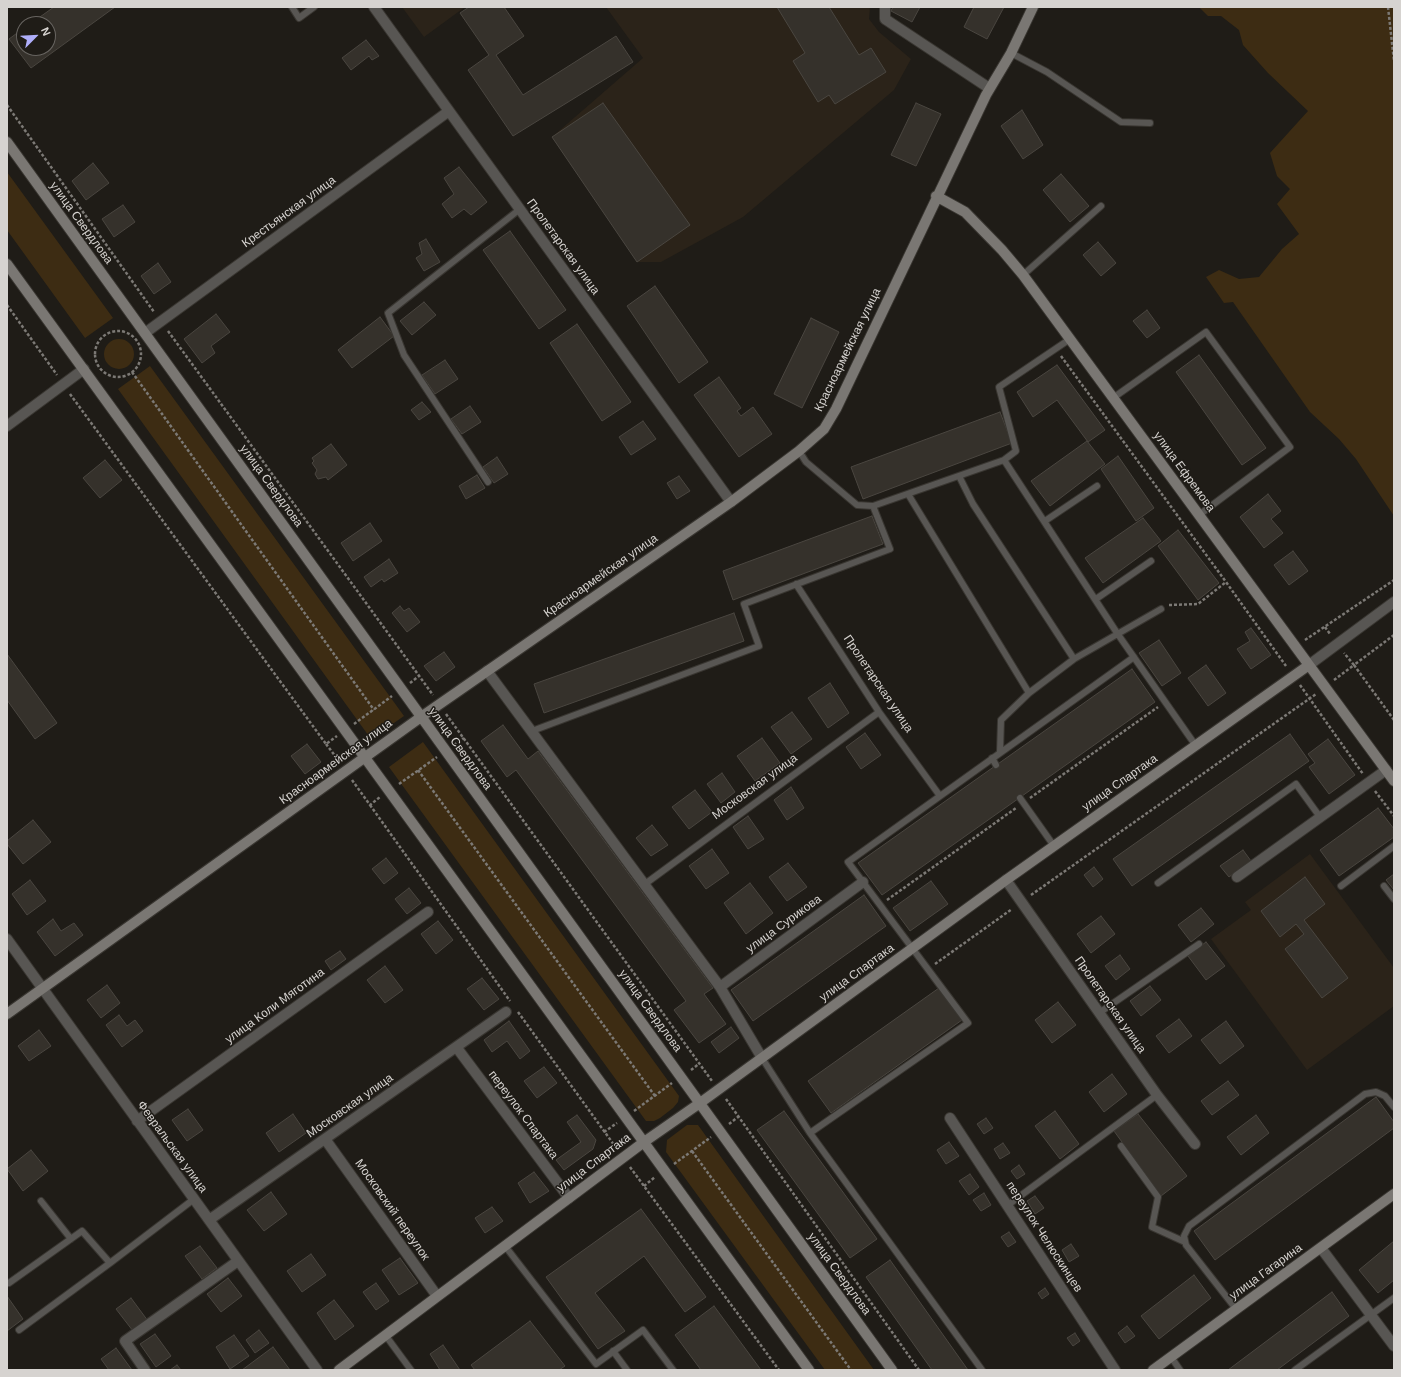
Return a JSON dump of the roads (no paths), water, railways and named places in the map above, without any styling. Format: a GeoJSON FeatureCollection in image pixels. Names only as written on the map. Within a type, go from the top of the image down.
{"type":"FeatureCollection","features":[{"type":"Feature","properties":{"kind":"street","name":"Пролетарская улица"},"geometry":{"type":"LineString","coordinates":[[374,7],[731,502]]}},
{"type":"Feature","properties":{"kind":"street"},"geometry":{"type":"LineString","coordinates":[[885,7],[885,19],[989,88]]}},
{"type":"Feature","properties":{"kind":"street","name":"Красноармейская улица"},"geometry":{"type":"LineString","coordinates":[[7,1014],[439,704],[731,502],[824,429],[836,409],[936,196],[989,88],[1010,53],[1033,7]]}},
{"type":"Feature","properties":{"kind":"street","name":"Крестьянская улица"},"geometry":{"type":"LineString","coordinates":[[145,333],[449,111]]}},
{"type":"Feature","properties":{"kind":"street","name":"улица Свердлова"},"geometry":{"type":"LineString","coordinates":[[7,142],[892,1370]]}},
{"type":"Feature","properties":{"kind":"street","name":"улица Ефремова"},"geometry":{"type":"LineString","coordinates":[[936,196],[965,212],[1002,250],[1023,275],[1394,781]]}},
{"type":"Feature","properties":{"kind":"street"},"geometry":{"type":"LineString","coordinates":[[7,264],[366,757],[809,1370]]}},
{"type":"Feature","properties":{"kind":"street"},"geometry":{"type":"LineString","coordinates":[[7,426],[84,369]]}},
{"type":"Feature","properties":{"kind":"street","name":"улица Спартака"},"geometry":{"type":"LineString","coordinates":[[339,1370],[644,1142],[719,1090],[1006,880],[1196,746],[1394,602]]}},
{"type":"Feature","properties":{"kind":"street"},"geometry":{"type":"LineString","coordinates":[[487,671],[720,987],[762,1058]]}},
{"type":"Feature","properties":{"kind":"street"},"geometry":{"type":"LineString","coordinates":[[1237,877],[1386,770]]}},
{"type":"Feature","properties":{"kind":"street","name":"Пролетарская улица"},"geometry":{"type":"LineString","coordinates":[[1006,880],[1157,1095],[1195,1144]]}},
{"type":"Feature","properties":{"kind":"street","name":"улица Сурикова"},"geometry":{"type":"LineString","coordinates":[[720,987],[863,882]]}},
{"type":"Feature","properties":{"kind":"street","name":"улица Коли Мяготина"},"geometry":{"type":"LineString","coordinates":[[137,1121],[428,912]]}},
{"type":"Feature","properties":{"kind":"street","name":"Февральская улица"},"geometry":{"type":"LineString","coordinates":[[7,940],[317,1370]]}},
{"type":"Feature","properties":{"kind":"street","name":"Московская улица"},"geometry":{"type":"LineString","coordinates":[[209,1220],[457,1048],[506,1012]]}},
{"type":"Feature","properties":{"kind":"street","name":"переулок Спартака"},"geometry":{"type":"LineString","coordinates":[[457,1048],[569,1198]]}},
{"type":"Feature","properties":{"kind":"street","name":"переулок Челюскинцев"},"geometry":{"type":"LineString","coordinates":[[950,1118],[1115,1370]]}},
{"type":"Feature","properties":{"kind":"street","name":"Московский переулок"},"geometry":{"type":"LineString","coordinates":[[325,1139],[437,1296]]}},
{"type":"Feature","properties":{"kind":"street","name":"улица Гагарина"},"geometry":{"type":"LineString","coordinates":[[1153,1370],[1394,1194]]}},
{"type":"Feature","properties":{"kind":"street"},"geometry":{"type":"LineString","coordinates":[[1321,1248],[1394,1346]]}},
{"type":"Feature","properties":{"kind":"street"},"geometry":{"type":"LineString","coordinates":[[145,1370],[125,1341],[238,1261]]}},
{"type":"Feature","properties":{"kind":"lane"},"geometry":{"type":"LineString","coordinates":[[292,7],[299,18],[314,7]]}},
{"type":"Feature","properties":{"kind":"lane"},"geometry":{"type":"LineString","coordinates":[[1010,53],[1047,72],[1121,122],[1150,123]]}},
{"type":"Feature","properties":{"kind":"lane"},"geometry":{"type":"LineString","coordinates":[[1023,275],[1101,206]]}},
{"type":"Feature","properties":{"kind":"lane"},"geometry":{"type":"LineString","coordinates":[[488,482],[404,355],[388,313],[520,209]]}},
{"type":"Feature","properties":{"kind":"lane"},"geometry":{"type":"LineString","coordinates":[[1113,398],[1206,332],[1290,447],[1199,515]]}},
{"type":"Feature","properties":{"kind":"lane"},"geometry":{"type":"LineString","coordinates":[[799,450],[806,462],[857,505],[873,506],[1004,460],[1016,451],[999,387],[1070,339]]}},
{"type":"Feature","properties":{"kind":"lane"},"geometry":{"type":"LineString","coordinates":[[1004,460],[1117,633],[1196,746]]}},
{"type":"Feature","properties":{"kind":"lane"},"geometry":{"type":"LineString","coordinates":[[959,476],[973,504],[1074,659]]}},
{"type":"Feature","properties":{"kind":"lane"},"geometry":{"type":"LineString","coordinates":[[1045,521],[1097,486]]}},
{"type":"Feature","properties":{"kind":"lane"},"geometry":{"type":"LineString","coordinates":[[908,494],[1029,693]]}},
{"type":"Feature","properties":{"kind":"lane"},"geometry":{"type":"LineString","coordinates":[[532,731],[759,646],[744,604],[890,549],[873,506]]}},
{"type":"Feature","properties":{"kind":"lane"},"geometry":{"type":"LineString","coordinates":[[1096,599],[1151,561]]}},
{"type":"Feature","properties":{"kind":"lane","name":"Пролетарская улица"},"geometry":{"type":"LineString","coordinates":[[796,584],[879,712],[940,796]]}},
{"type":"Feature","properties":{"kind":"lane"},"geometry":{"type":"LineString","coordinates":[[1000,752],[1001,720],[1029,693],[1074,659],[1161,609]]}},
{"type":"Feature","properties":{"kind":"lane"},"geometry":{"type":"LineString","coordinates":[[810,1132],[968,1023],[848,862],[1134,657]]}},
{"type":"Feature","properties":{"kind":"lane","name":"Московская улица"},"geometry":{"type":"LineString","coordinates":[[645,884],[879,712]]}},
{"type":"Feature","properties":{"kind":"lane"},"geometry":{"type":"LineString","coordinates":[[992,758],[996,764]]}},
{"type":"Feature","properties":{"kind":"lane"},"geometry":{"type":"LineString","coordinates":[[1158,883],[1296,784],[1320,817]]}},
{"type":"Feature","properties":{"kind":"lane"},"geometry":{"type":"LineString","coordinates":[[1020,798],[1054,846]]}},
{"type":"Feature","properties":{"kind":"lane"},"geometry":{"type":"LineString","coordinates":[[1341,886],[1394,846]]}},
{"type":"Feature","properties":{"kind":"lane"},"geometry":{"type":"LineString","coordinates":[[1384,886],[1394,899]]}},
{"type":"Feature","properties":{"kind":"lane"},"geometry":{"type":"LineString","coordinates":[[1099,1013],[1198,944]]}},
{"type":"Feature","properties":{"kind":"lane"},"geometry":{"type":"LineString","coordinates":[[762,1058],[810,1132],[982,1370]]}},
{"type":"Feature","properties":{"kind":"lane"},"geometry":{"type":"LineString","coordinates":[[1236,1309],[1186,1242],[1184,1236],[1189,1226],[1365,1094],[1376,1092],[1385,1096],[1394,1107]]}},
{"type":"Feature","properties":{"kind":"lane"},"geometry":{"type":"LineString","coordinates":[[1008,1205],[1157,1095]]}},
{"type":"Feature","properties":{"kind":"lane"},"geometry":{"type":"LineString","coordinates":[[1121,1146],[1158,1197],[1152,1227],[1186,1242]]}},
{"type":"Feature","properties":{"kind":"lane"},"geometry":{"type":"LineString","coordinates":[[19,1330],[194,1199]]}},
{"type":"Feature","properties":{"kind":"lane"},"geometry":{"type":"LineString","coordinates":[[41,1201],[71,1239]]}},
{"type":"Feature","properties":{"kind":"lane"},"geometry":{"type":"LineString","coordinates":[[9,1283],[82,1231],[110,1263]]}},
{"type":"Feature","properties":{"kind":"lane"},"geometry":{"type":"LineString","coordinates":[[505,1246],[600,1370]]}},
{"type":"Feature","properties":{"kind":"lane"},"geometry":{"type":"LineString","coordinates":[[1295,1370],[1394,1298]]}},
{"type":"Feature","properties":{"kind":"lane"},"geometry":{"type":"LineString","coordinates":[[596,1364],[643,1330],[673,1370]]}},
{"type":"Feature","properties":{"kind":"lane"},"geometry":{"type":"LineString","coordinates":[[386,1336],[411,1370]]}},
{"type":"Feature","properties":{"kind":"lane"},"geometry":{"type":"LineString","coordinates":[[613,1352],[627,1370]]}},
{"type":"Feature","properties":{"kind":"lane"},"geometry":{"type":"LineString","coordinates":[[1171,1357],[1180,1370]]}}]}
